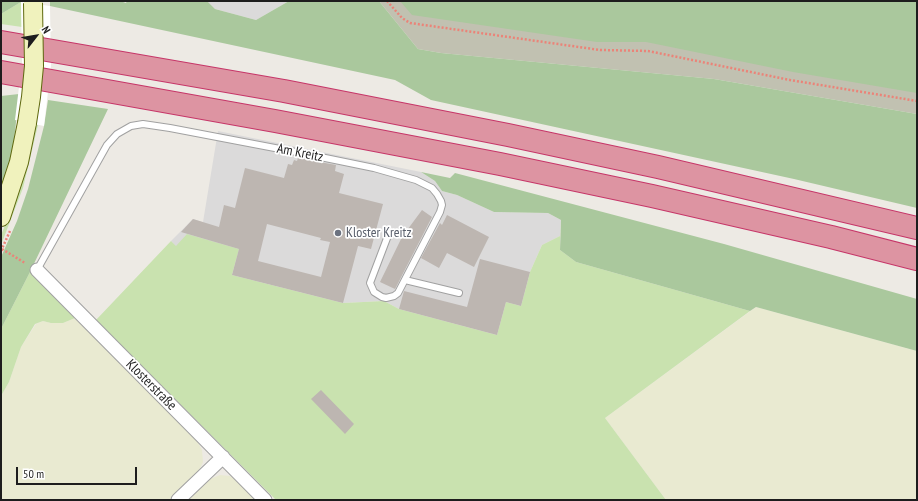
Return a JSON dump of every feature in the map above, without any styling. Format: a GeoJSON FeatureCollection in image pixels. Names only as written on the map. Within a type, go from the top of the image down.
{"type":"FeatureCollection","features":[{"type":"Feature","properties":{"kind":"highway"},"geometry":{"type":"LineString","coordinates":[[1,42],[284,91],[508,135],[658,167],[917,228]]}},
{"type":"Feature","properties":{"kind":"highway"},"geometry":{"type":"LineString","coordinates":[[1,72],[275,121],[500,164],[652,196],[831,237],[917,259]]}},
{"type":"Feature","properties":{"kind":"main road"},"geometry":{"type":"LineString","coordinates":[[1,217],[19,162],[31,97],[35,34],[33,2]]}},
{"type":"Feature","properties":{"kind":"street","name":"Klosterstraße"},"geometry":{"type":"LineString","coordinates":[[36,270],[265,500]]}},
{"type":"Feature","properties":{"kind":"street"},"geometry":{"type":"LineString","coordinates":[[178,500],[223,458]]}},
{"type":"Feature","properties":{"kind":"lane","name":"Am Kreitz"},"geometry":{"type":"LineString","coordinates":[[36,270],[109,141],[124,129],[143,124],[293,151],[367,167],[396,174],[427,185],[434,190],[439,196],[441,210],[398,293],[390,297],[382,297],[374,292],[371,287],[370,280],[389,233]]}},
{"type":"Feature","properties":{"kind":"lane"},"geometry":{"type":"LineString","coordinates":[[406,280],[459,293]]}},
{"type":"Feature","properties":{"kind":"path"},"geometry":{"type":"LineString","coordinates":[[387,1],[402,18],[410,23],[600,50],[648,51],[790,80],[917,101]]}},
{"type":"Feature","properties":{"kind":"path"},"geometry":{"type":"LineString","coordinates":[[2,249],[36,270]]}},
{"type":"Feature","properties":{"kind":"shaded area"},"geometry":{"type":"Polygon","coordinates":[[[207,1],[289,1],[256,20],[215,9],[207,1]]]}},
{"type":"Feature","properties":{"kind":"shaded area"},"geometry":{"type":"Polygon","coordinates":[[[379,1],[917,1],[917,114],[714,79],[441,53],[418,49],[379,1]]]}},
{"type":"Feature","properties":{"kind":"shaded area"},"geometry":{"type":"Polygon","coordinates":[[[218,131],[421,172],[435,181],[442,191],[457,195],[494,212],[548,213],[561,220],[560,236],[542,245],[530,272],[521,306],[506,302],[497,335],[399,309],[384,301],[343,303],[232,275],[238,249],[215,243],[176,247],[171,241],[193,219],[203,222],[218,131]]]}},
{"type":"Feature","properties":{"kind":"shaded area"},"geometry":{"type":"Polygon","coordinates":[[[756,307],[917,351],[917,500],[666,500],[605,418],[756,307]]]}},
{"type":"Feature","properties":{"kind":"shaded area"},"geometry":{"type":"Polygon","coordinates":[[[75,318],[196,439],[202,450],[203,462],[198,473],[169,500],[1,500],[1,396],[9,382],[21,347],[36,324],[43,321],[63,323],[75,318]]]}},
{"type":"Feature","properties":{"kind":"shaded area"},"geometry":{"type":"Polygon","coordinates":[[[220,475],[230,476],[241,484],[257,500],[188,500],[210,479],[220,475]]]}},
{"type":"Feature","properties":{"kind":"green space"},"geometry":{"type":"Polygon","coordinates":[[[1,1],[21,1],[21,2],[1,14],[1,1]]]}},
{"type":"Feature","properties":{"kind":"green space"},"geometry":{"type":"Polygon","coordinates":[[[50,1],[120,1],[126,3],[127,1],[207,1],[215,9],[256,20],[289,1],[379,1],[418,49],[441,53],[714,79],[917,114],[917,208],[794,179],[431,100],[395,80],[50,6],[50,1]]]}},
{"type":"Feature","properties":{"kind":"green space"},"geometry":{"type":"Polygon","coordinates":[[[400,1],[917,1],[917,93],[793,72],[646,42],[597,42],[412,15],[400,1]]]}},
{"type":"Feature","properties":{"kind":"green space"},"geometry":{"type":"Polygon","coordinates":[[[21,2],[22,27],[1,24],[1,14],[21,2]]]}},
{"type":"Feature","properties":{"kind":"green space"},"geometry":{"type":"Polygon","coordinates":[[[19,94],[13,150],[1,190],[1,96],[19,94]]]}},
{"type":"Feature","properties":{"kind":"green space"},"geometry":{"type":"Polygon","coordinates":[[[48,100],[108,109],[1,329],[1,257],[17,221],[28,189],[44,126],[48,100]]]}},
{"type":"Feature","properties":{"kind":"green space"},"geometry":{"type":"Polygon","coordinates":[[[35,124],[38,125],[23,188],[1,245],[1,235],[16,199],[35,124]]]}},
{"type":"Feature","properties":{"kind":"green space"},"geometry":{"type":"Polygon","coordinates":[[[421,172],[450,178],[455,173],[724,244],[917,299],[917,351],[756,307],[750,311],[576,262],[560,250],[561,220],[548,213],[494,212],[457,195],[442,191],[435,181],[421,172]]]}},
{"type":"Feature","properties":{"kind":"green space"},"geometry":{"type":"Polygon","coordinates":[[[187,234],[239,249],[232,275],[343,303],[384,301],[399,309],[497,335],[506,302],[521,306],[530,272],[542,245],[560,236],[560,250],[576,262],[750,311],[605,418],[666,500],[276,500],[96,320],[171,241],[176,246],[187,234]]]}},
{"type":"Feature","properties":{"kind":"green space"},"geometry":{"type":"Polygon","coordinates":[[[30,272],[75,318],[63,323],[43,321],[35,324],[21,347],[9,382],[1,396],[1,329],[30,272]]]}},
{"type":"Feature","properties":{"kind":"pier"},"geometry":{"type":"Polygon","coordinates":[[[21,2],[50,6],[51,66],[44,126],[15,120],[22,62],[21,2]]]}},
{"type":"Feature","properties":{"kind":"building","name":"Kloster Kreitz"},"geometry":{"type":"Polygon","coordinates":[[[298,158],[336,165],[335,171],[344,174],[339,193],[383,204],[371,249],[358,246],[343,303],[232,275],[239,249],[181,232],[193,219],[219,227],[224,205],[235,208],[245,168],[284,178],[288,164],[292,165],[294,160],[297,161],[298,158]],[[267,224],[258,261],[321,277],[330,242],[320,240],[321,238],[267,224]]]}},
{"type":"Feature","properties":{"kind":"building"},"geometry":{"type":"Polygon","coordinates":[[[422,210],[432,217],[395,289],[380,282],[402,237],[422,210]]]}},
{"type":"Feature","properties":{"kind":"building"},"geometry":{"type":"Polygon","coordinates":[[[447,215],[489,237],[474,267],[447,253],[439,268],[421,258],[440,223],[442,225],[447,215]]]}},
{"type":"Feature","properties":{"kind":"building"},"geometry":{"type":"Polygon","coordinates":[[[480,259],[530,272],[521,306],[506,302],[497,335],[399,309],[404,291],[467,307],[480,259]]]}},
{"type":"Feature","properties":{"kind":"building"},"geometry":{"type":"Polygon","coordinates":[[[321,390],[354,424],[345,434],[311,399],[321,390]]]}},
{"type":"Feature","properties":{"kind":"place","name":"Kloster Kreitz"},"geometry":{"type":"Point","coordinates":[338,233]}}]}
